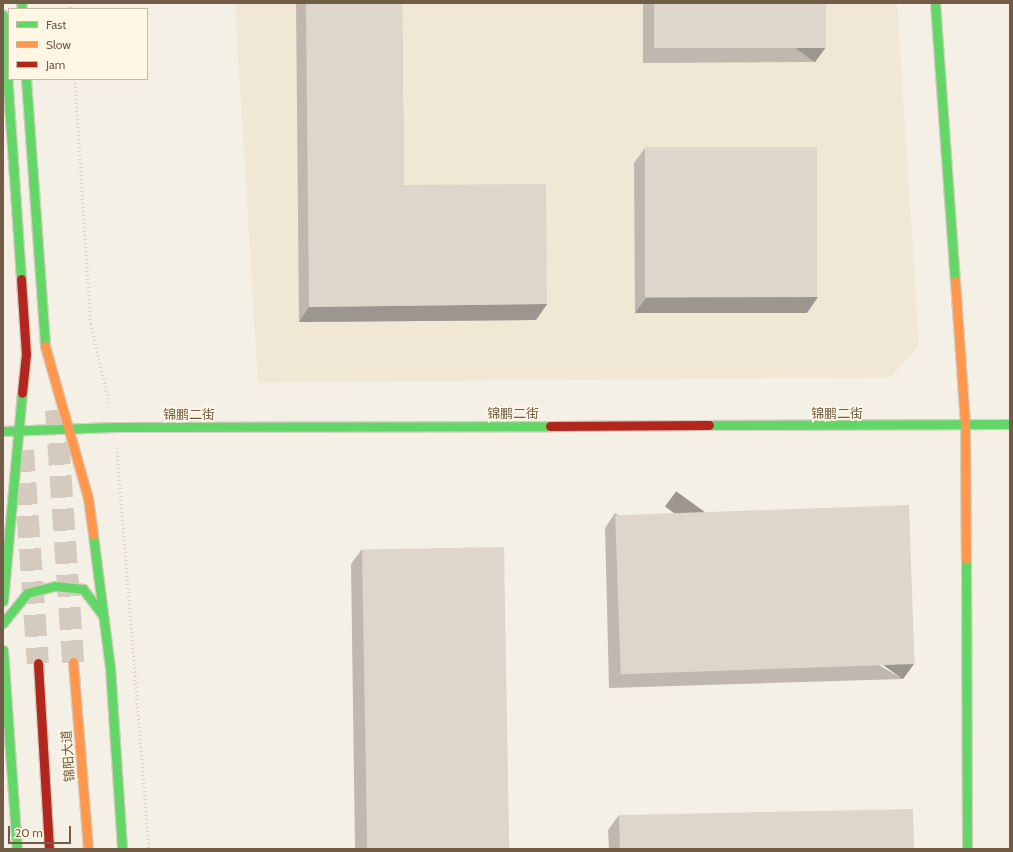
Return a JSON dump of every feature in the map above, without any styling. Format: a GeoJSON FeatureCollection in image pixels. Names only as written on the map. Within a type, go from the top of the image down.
{"type":"FeatureCollection","features":[{"type":"Feature","properties":{"kind":"main road"},"geometry":{"type":"LineString","coordinates":[[935,3],[965,425],[967,849]]}},
{"type":"Feature","properties":{"kind":"main road"},"geometry":{"type":"LineString","coordinates":[[3,15],[26,354],[16,430],[3,601]]}},
{"type":"Feature","properties":{"kind":"main road"},"geometry":{"type":"LineString","coordinates":[[26,80],[46,353],[66,427],[88,498],[104,617],[122,849]]}},
{"type":"Feature","properties":{"kind":"main road","name":"锦鹏二街"},"geometry":{"type":"LineString","coordinates":[[3,430],[66,427],[1010,424]]}},
{"type":"Feature","properties":{"kind":"main road"},"geometry":{"type":"LineString","coordinates":[[3,623],[27,593],[54,586],[83,589],[104,617]]}},
{"type":"Feature","properties":{"kind":"main road"},"geometry":{"type":"LineString","coordinates":[[3,650],[17,849]]}},
{"type":"Feature","properties":{"kind":"main road","name":"锦阳大道"},"geometry":{"type":"LineString","coordinates":[[73,662],[88,849]]}},
{"type":"Feature","properties":{"kind":"main road","name":"锦阳大道"},"geometry":{"type":"LineString","coordinates":[[38,663],[49,849]]}},
{"type":"Feature","properties":{"kind":"path"},"geometry":{"type":"LineString","coordinates":[[75,80],[91,324],[115,427],[132,601],[149,849]]}},
{"type":"Feature","properties":{"kind":"shaded area"},"geometry":{"type":"Polygon","coordinates":[[[235,3],[897,3],[919,345],[891,377],[258,383],[235,3]]]}},
{"type":"Feature","properties":{"kind":"building"},"geometry":{"type":"Polygon","coordinates":[[[306,3],[402,3],[404,185],[546,184],[547,304],[309,307],[306,3]]]}},
{"type":"Feature","properties":{"kind":"building"},"geometry":{"type":"Polygon","coordinates":[[[654,3],[826,3],[826,48],[654,48],[654,3]]]}},
{"type":"Feature","properties":{"kind":"building"},"geometry":{"type":"Polygon","coordinates":[[[645,147],[817,147],[817,297],[645,297],[645,147]]]}},
{"type":"Feature","properties":{"kind":"building"},"geometry":{"type":"Polygon","coordinates":[[[909,505],[915,664],[621,674],[615,515],[909,505]]]}},
{"type":"Feature","properties":{"kind":"building"},"geometry":{"type":"Polygon","coordinates":[[[504,547],[509,849],[367,849],[362,549],[504,547]]]}},
{"type":"Feature","properties":{"kind":"building"},"geometry":{"type":"Polygon","coordinates":[[[913,809],[914,849],[620,849],[619,815],[913,809]]]}},
{"type":"Feature","properties":{"kind":"tunnel"},"geometry":{"type":"LineString","coordinates":[[56,410],[73,662]]}},
{"type":"Feature","properties":{"kind":"tunnel"},"geometry":{"type":"LineString","coordinates":[[23,450],[38,663]]}},
{"type":"Feature","properties":{"kind":"traffic: fast"},"geometry":{"type":"LineString","coordinates":[[21,3],[22,8]]}},
{"type":"Feature","properties":{"kind":"traffic: fast"},"geometry":{"type":"LineString","coordinates":[[935,3],[955,281]]}},
{"type":"Feature","properties":{"kind":"traffic: fast"},"geometry":{"type":"LineString","coordinates":[[3,15],[21,279]]}},
{"type":"Feature","properties":{"kind":"traffic: fast"},"geometry":{"type":"LineString","coordinates":[[26,80],[45,346]]}},
{"type":"Feature","properties":{"kind":"traffic: fast"},"geometry":{"type":"LineString","coordinates":[[3,601],[22,393]]}},
{"type":"Feature","properties":{"kind":"traffic: fast"},"geometry":{"type":"LineString","coordinates":[[709,425],[1010,424]]}},
{"type":"Feature","properties":{"kind":"traffic: fast"},"geometry":{"type":"LineString","coordinates":[[3,431],[115,427],[550,426]]}},
{"type":"Feature","properties":{"kind":"traffic: fast"},"geometry":{"type":"LineString","coordinates":[[93,535],[110,667],[122,849]]}},
{"type":"Feature","properties":{"kind":"traffic: fast"},"geometry":{"type":"LineString","coordinates":[[966,559],[967,849]]}},
{"type":"Feature","properties":{"kind":"traffic: fast"},"geometry":{"type":"LineString","coordinates":[[3,623],[27,593],[55,586],[83,589],[103,616]]}},
{"type":"Feature","properties":{"kind":"traffic: fast"},"geometry":{"type":"LineString","coordinates":[[3,650],[17,849]]}},
{"type":"Feature","properties":{"kind":"traffic: slow"},"geometry":{"type":"LineString","coordinates":[[955,281],[965,425],[966,559]]}},
{"type":"Feature","properties":{"kind":"traffic: slow"},"geometry":{"type":"LineString","coordinates":[[45,346],[88,498],[93,535]]}},
{"type":"Feature","properties":{"kind":"traffic: slow"},"geometry":{"type":"LineString","coordinates":[[73,662],[88,849]]}},
{"type":"Feature","properties":{"kind":"traffic: jam"},"geometry":{"type":"LineString","coordinates":[[21,279],[26,354],[22,393]]}},
{"type":"Feature","properties":{"kind":"traffic: jam"},"geometry":{"type":"LineString","coordinates":[[550,426],[709,425]]}},
{"type":"Feature","properties":{"kind":"traffic: jam"},"geometry":{"type":"LineString","coordinates":[[38,663],[49,849]]}}]}
